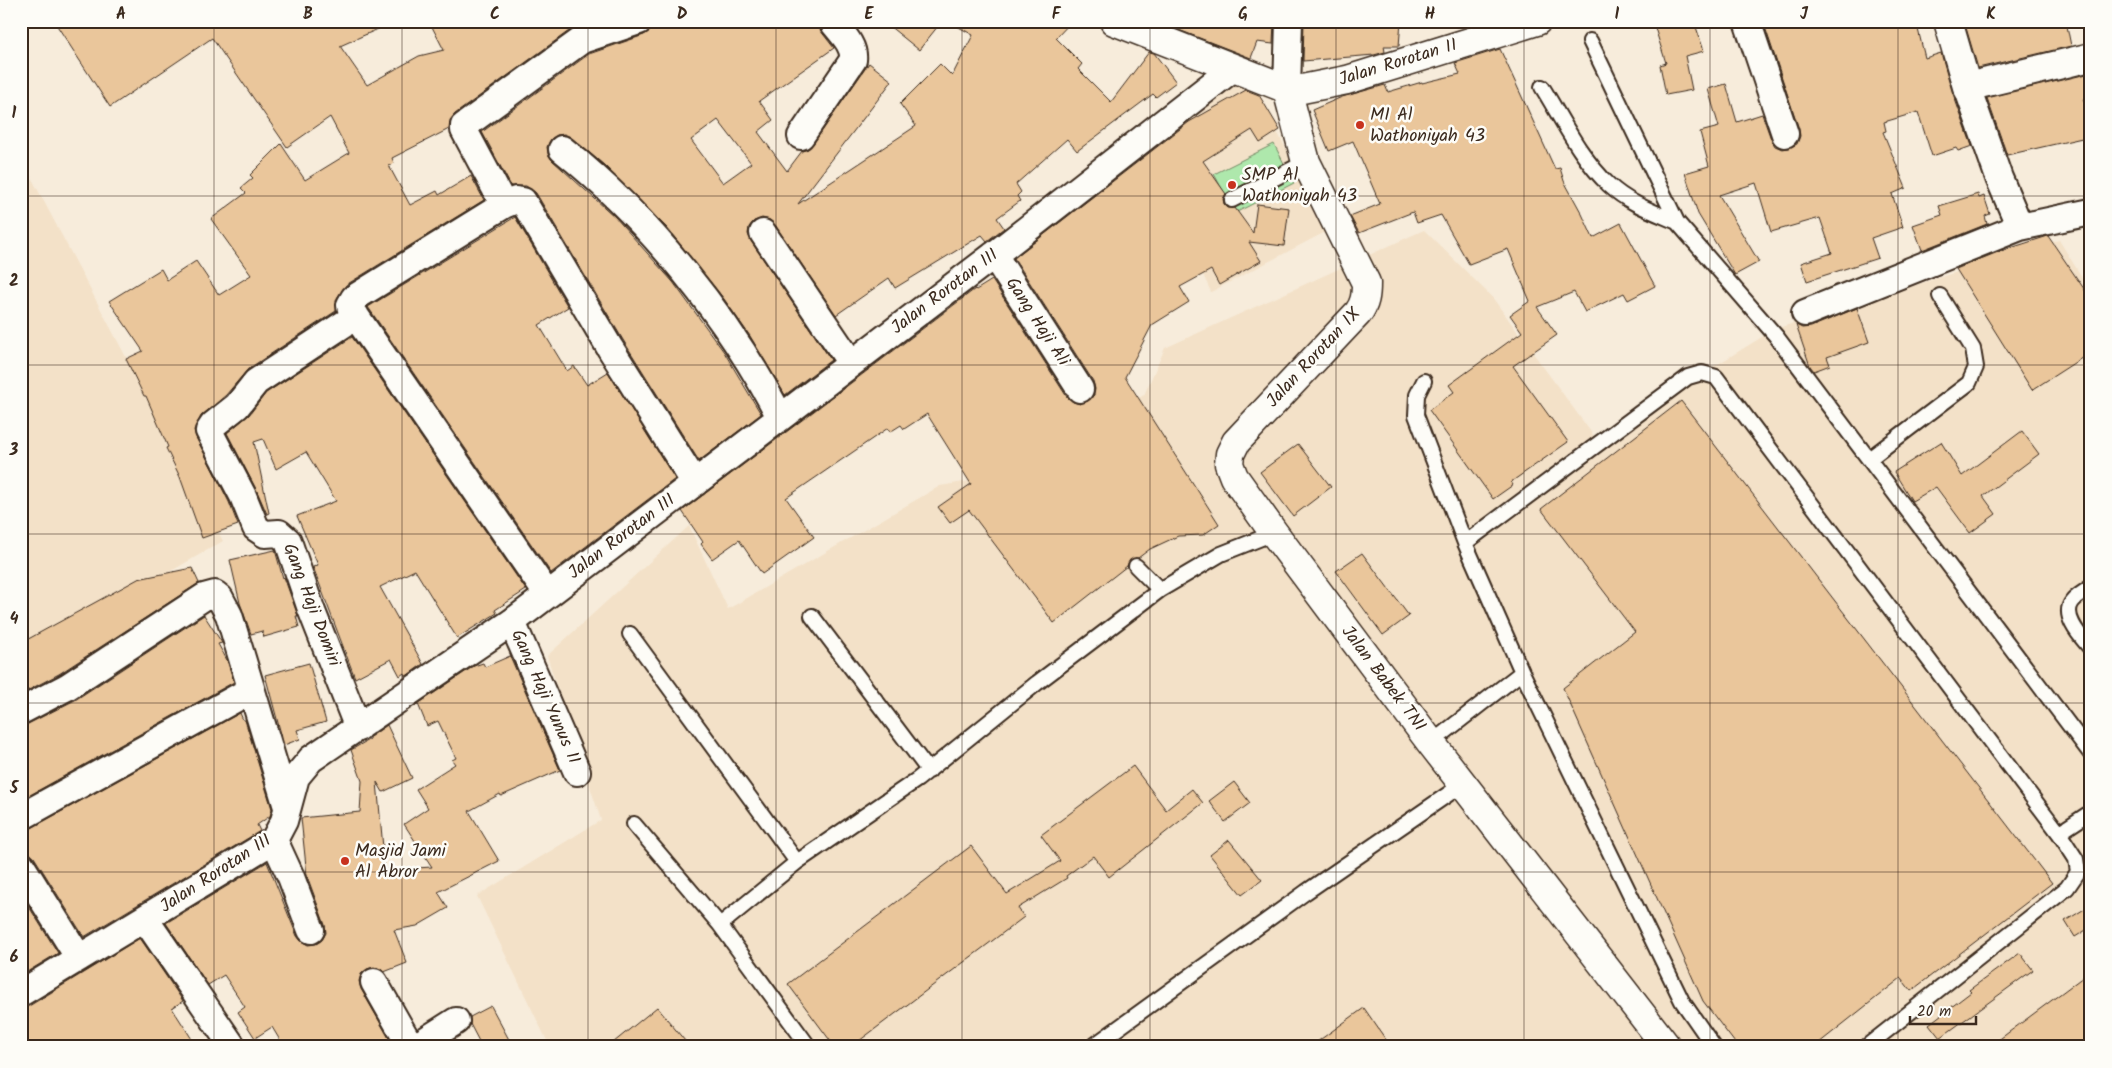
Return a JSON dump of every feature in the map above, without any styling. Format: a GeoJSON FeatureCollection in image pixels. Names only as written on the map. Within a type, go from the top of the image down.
{"type":"FeatureCollection","features":[{"type":"Feature","properties":{"kind":"street"},"geometry":{"type":"LineString","coordinates":[[504,205],[464,130],[464,126],[582,40],[638,21]]}},
{"type":"Feature","properties":{"kind":"street"},"geometry":{"type":"LineString","coordinates":[[801,136],[853,60],[854,53],[852,47],[832,21]]}},
{"type":"Feature","properties":{"kind":"street"},"geometry":{"type":"LineString","coordinates":[[1114,21],[1232,69],[1287,89],[1289,21]]}},
{"type":"Feature","properties":{"kind":"street","name":"Jalan Rorotan II"},"geometry":{"type":"LineString","coordinates":[[1287,89],[1297,90],[1347,80],[1537,21]]}},
{"type":"Feature","properties":{"kind":"street"},"geometry":{"type":"LineString","coordinates":[[1747,21],[1785,134]]}},
{"type":"Feature","properties":{"kind":"street"},"geometry":{"type":"LineString","coordinates":[[1948,21],[1967,87],[1999,178],[2020,227]]}},
{"type":"Feature","properties":{"kind":"street"},"geometry":{"type":"LineString","coordinates":[[1967,87],[2091,58]]}},
{"type":"Feature","properties":{"kind":"street","name":"Jalan Rorotan III"},"geometry":{"type":"LineString","coordinates":[[21,993],[274,840],[284,821],[296,777],[311,759],[512,622],[546,594],[994,255],[1232,69]]}},
{"type":"Feature","properties":{"kind":"street","name":"Jalan Rorotan IX"},"geometry":{"type":"LineString","coordinates":[[1274,533],[1234,477],[1229,464],[1230,454],[1236,442],[1358,313],[1363,306],[1366,293],[1366,284],[1306,162],[1287,89]]}},
{"type":"Feature","properties":{"kind":"street"},"geometry":{"type":"LineString","coordinates":[[562,149],[595,176],[659,244],[702,295],[763,384],[780,417]]}},
{"type":"Feature","properties":{"kind":"street"},"geometry":{"type":"LineString","coordinates":[[546,594],[356,316],[350,305],[354,298],[504,205],[520,199],[527,204],[610,348],[695,483]]}},
{"type":"Feature","properties":{"kind":"street"},"geometry":{"type":"LineString","coordinates":[[1805,313],[2020,227],[2091,212]]}},
{"type":"Feature","properties":{"kind":"street"},"geometry":{"type":"LineString","coordinates":[[763,233],[851,363]]}},
{"type":"Feature","properties":{"kind":"street","name":"Gang Haji Ali"},"geometry":{"type":"LineString","coordinates":[[994,255],[1080,389]]}},
{"type":"Feature","properties":{"kind":"street","name":"Gang Haji Domiri"},"geometry":{"type":"LineString","coordinates":[[356,316],[256,382],[237,406],[213,425],[209,431],[243,496],[256,528],[265,534],[279,532],[288,540],[311,609],[358,728]]}},
{"type":"Feature","properties":{"kind":"street","name":"Jalan Babek TNI"},"geometry":{"type":"LineString","coordinates":[[1274,533],[1431,743],[1666,1047]]}},
{"type":"Feature","properties":{"kind":"street"},"geometry":{"type":"LineString","coordinates":[[21,711],[67,686],[208,595],[215,594],[220,598],[228,615],[287,807]]}},
{"type":"Feature","properties":{"kind":"street","name":"Gang Haji Yunus II"},"geometry":{"type":"LineString","coordinates":[[512,622],[577,772]]}},
{"type":"Feature","properties":{"kind":"street"},"geometry":{"type":"LineString","coordinates":[[21,817],[251,690]]}},
{"type":"Feature","properties":{"kind":"street"},"geometry":{"type":"LineString","coordinates":[[274,840],[291,877],[311,930]]}},
{"type":"Feature","properties":{"kind":"street"},"geometry":{"type":"LineString","coordinates":[[21,865],[79,958]]}},
{"type":"Feature","properties":{"kind":"street"},"geometry":{"type":"LineString","coordinates":[[145,919],[233,1047]]}},
{"type":"Feature","properties":{"kind":"street"},"geometry":{"type":"LineString","coordinates":[[374,982],[413,1047],[456,1021]]}},
{"type":"Feature","properties":{"kind":"lane"},"geometry":{"type":"LineString","coordinates":[[1590,41],[1677,222],[1776,336],[2091,754]]}},
{"type":"Feature","properties":{"kind":"lane"},"geometry":{"type":"LineString","coordinates":[[1542,87],[1593,167],[1610,186],[1638,205],[1677,222]]}},
{"type":"Feature","properties":{"kind":"lane"},"geometry":{"type":"LineString","coordinates":[[1232,200],[1306,162]]}},
{"type":"Feature","properties":{"kind":"lane"},"geometry":{"type":"LineString","coordinates":[[1869,459],[1969,383],[1976,367],[1973,349],[1940,296]]}},
{"type":"Feature","properties":{"kind":"lane"},"geometry":{"type":"LineString","coordinates":[[1465,543],[1688,377],[1702,373],[1716,377],[2060,833],[2076,859],[2078,872],[2067,888],[1866,1047]]}},
{"type":"Feature","properties":{"kind":"lane"},"geometry":{"type":"LineString","coordinates":[[1424,382],[1417,395],[1416,415],[1465,543],[1522,672],[1682,1001],[1714,1047]]}},
{"type":"Feature","properties":{"kind":"lane"},"geometry":{"type":"LineString","coordinates":[[720,925],[798,862],[929,770],[1037,683],[1160,590],[1221,554],[1274,533]]}},
{"type":"Feature","properties":{"kind":"lane"},"geometry":{"type":"LineString","coordinates":[[1136,566],[1160,590]]}},
{"type":"Feature","properties":{"kind":"lane"},"geometry":{"type":"LineString","coordinates":[[2091,587],[2073,601],[2069,609],[2073,625],[2091,649]]}},
{"type":"Feature","properties":{"kind":"lane"},"geometry":{"type":"LineString","coordinates":[[812,616],[929,770]]}},
{"type":"Feature","properties":{"kind":"lane"},"geometry":{"type":"LineString","coordinates":[[630,634],[798,862]]}},
{"type":"Feature","properties":{"kind":"lane"},"geometry":{"type":"LineString","coordinates":[[1431,743],[1522,672]]}},
{"type":"Feature","properties":{"kind":"lane"},"geometry":{"type":"LineString","coordinates":[[1092,1047],[1306,892],[1463,784]]}},
{"type":"Feature","properties":{"kind":"lane"},"geometry":{"type":"LineString","coordinates":[[2060,833],[2091,812]]}},
{"type":"Feature","properties":{"kind":"lane"},"geometry":{"type":"LineString","coordinates":[[634,824],[720,925],[809,1047]]}},
{"type":"Feature","properties":{"kind":"shaded area","name":"SMP Al Wathoniyah 43"},"geometry":{"type":"Polygon","coordinates":[[[1248,77],[1329,230],[1211,292],[1193,253],[1187,229],[1129,140],[1248,77]]]}},
{"type":"Feature","properties":{"kind":"shaded area"},"geometry":{"type":"Polygon","coordinates":[[[21,158],[223,541],[21,658],[21,158]]]}},
{"type":"Feature","properties":{"kind":"shaded area"},"geometry":{"type":"Polygon","coordinates":[[[1424,230],[1492,297],[1596,439],[1775,329],[2059,240],[2091,292],[2091,1047],[550,1047],[477,896],[601,820],[547,656],[689,526],[728,609],[940,486],[999,476],[1144,395],[1165,348],[1424,230]]]}},
{"type":"Feature","properties":{"kind":"green space"},"geometry":{"type":"Polygon","coordinates":[[[1274,144],[1294,183],[1235,213],[1214,174],[1274,144]]]}},
{"type":"Feature","properties":{"kind":"building"},"geometry":{"type":"Polygon","coordinates":[[[54,21],[396,21],[340,46],[367,85],[419,56],[444,50],[429,21],[591,21],[573,28],[455,114],[450,120],[449,129],[392,158],[394,163],[389,166],[410,205],[437,191],[439,195],[471,176],[484,200],[346,285],[337,298],[336,311],[248,369],[226,395],[201,416],[194,430],[196,437],[229,502],[238,525],[202,538],[180,477],[166,448],[168,447],[146,396],[144,396],[126,359],[143,351],[109,301],[161,269],[167,280],[196,261],[219,295],[251,275],[211,219],[246,193],[241,188],[253,178],[250,175],[281,144],[305,180],[349,153],[330,117],[287,147],[212,38],[110,107],[54,21]]]}},
{"type":"Feature","properties":{"kind":"building"},"geometry":{"type":"Polygon","coordinates":[[[654,21],[817,21],[820,30],[834,48],[759,101],[773,120],[758,132],[787,171],[802,151],[808,149],[813,144],[869,63],[892,81],[798,204],[916,126],[900,104],[940,64],[952,76],[973,35],[948,21],[1072,21],[1056,38],[1082,64],[1078,69],[1111,102],[1149,52],[1154,53],[1176,82],[1156,97],[1153,94],[1077,151],[1067,139],[1016,184],[1021,192],[1017,196],[1020,201],[997,218],[1004,228],[987,241],[982,235],[895,288],[889,278],[836,315],[775,225],[770,220],[762,218],[754,221],[749,227],[748,234],[751,241],[831,360],[785,395],[750,336],[724,299],[667,228],[604,165],[572,138],[564,134],[557,135],[551,139],[547,147],[548,154],[552,160],[615,217],[673,282],[724,352],[761,414],[699,461],[623,340],[536,193],[526,186],[511,186],[482,132],[589,54],[644,35],[650,31],[654,21]],[[718,120],[691,140],[723,183],[751,163],[718,120]]]}},
{"type":"Feature","properties":{"kind":"building"},"geometry":{"type":"Polygon","coordinates":[[[883,21],[942,21],[919,50],[883,21]]]}},
{"type":"Feature","properties":{"kind":"building"},"geometry":{"type":"Polygon","coordinates":[[[1163,21],[1274,21],[1273,44],[1257,42],[1251,58],[1179,30],[1163,21]]]}},
{"type":"Feature","properties":{"kind":"building"},"geometry":{"type":"Polygon","coordinates":[[[1304,21],[1401,21],[1399,46],[1384,46],[1385,52],[1374,55],[1303,61],[1304,21]]]}},
{"type":"Feature","properties":{"kind":"building"},"geometry":{"type":"Polygon","coordinates":[[[1678,21],[1694,21],[1704,51],[1685,56],[1692,90],[1666,95],[1660,65],[1666,63],[1655,28],[1678,21]]]}},
{"type":"Feature","properties":{"kind":"building"},"geometry":{"type":"Polygon","coordinates":[[[1763,21],[1916,21],[1925,58],[1941,53],[1952,91],[1972,146],[1958,151],[1956,148],[1932,156],[1918,112],[1884,122],[1886,131],[1883,132],[1906,188],[1892,194],[1903,227],[1871,238],[1878,258],[1807,281],[1801,263],[1832,253],[1820,218],[1771,232],[1756,183],[1719,195],[1759,262],[1735,275],[1698,214],[1685,173],[1709,166],[1700,132],[1719,127],[1708,89],[1726,84],[1737,122],[1762,114],[1775,146],[1782,149],[1797,144],[1800,136],[1799,129],[1763,21]]]}},
{"type":"Feature","properties":{"kind":"building"},"geometry":{"type":"Polygon","coordinates":[[[1964,21],[2066,21],[2071,46],[1978,68],[1964,21]]]}},
{"type":"Feature","properties":{"kind":"building"},"geometry":{"type":"Polygon","coordinates":[[[1500,49],[1555,169],[1560,168],[1564,181],[1593,238],[1621,223],[1655,286],[1628,300],[1624,293],[1585,312],[1574,292],[1537,307],[1557,335],[1513,366],[1568,442],[1511,482],[1513,485],[1493,499],[1429,410],[1454,392],[1449,385],[1522,332],[1510,315],[1530,301],[1508,249],[1469,264],[1441,215],[1417,223],[1413,212],[1359,233],[1350,216],[1380,204],[1353,141],[1329,151],[1312,110],[1342,97],[1385,85],[1388,92],[1460,74],[1455,63],[1500,49]]]}},
{"type":"Feature","properties":{"kind":"building"},"geometry":{"type":"Polygon","coordinates":[[[2091,73],[2091,97],[2084,98],[2091,136],[2007,155],[1987,98],[2091,73]]]}},
{"type":"Feature","properties":{"kind":"building"},"geometry":{"type":"Polygon","coordinates":[[[1246,90],[1259,95],[1280,130],[1260,143],[1252,130],[1203,161],[1226,194],[1223,199],[1224,204],[1228,208],[1235,208],[1253,233],[1257,204],[1289,208],[1284,246],[1249,242],[1261,261],[1219,285],[1211,270],[1180,287],[1189,302],[1152,325],[1125,377],[1219,524],[1203,535],[1178,536],[1150,549],[1138,558],[1130,560],[1127,566],[1054,623],[969,510],[950,523],[938,507],[971,484],[927,414],[904,429],[901,425],[890,432],[888,428],[786,498],[814,537],[762,574],[739,540],[712,559],[682,511],[975,289],[992,280],[1067,397],[1073,402],[1080,404],[1088,401],[1094,395],[1093,381],[1014,258],[1189,122],[1246,90]]]}},
{"type":"Feature","properties":{"kind":"building"},"geometry":{"type":"Polygon","coordinates":[[[1978,194],[1979,198],[1984,196],[1990,214],[1985,216],[1987,224],[1922,250],[1913,225],[1942,215],[1939,206],[1978,194]]]}},
{"type":"Feature","properties":{"kind":"building"},"geometry":{"type":"Polygon","coordinates":[[[515,217],[568,307],[539,325],[567,371],[574,366],[587,385],[608,372],[675,479],[551,573],[368,307],[515,217]]]}},
{"type":"Feature","properties":{"kind":"building"},"geometry":{"type":"Polygon","coordinates":[[[2048,236],[2091,299],[2091,352],[2032,390],[1956,269],[1998,252],[2048,236]]]}},
{"type":"Feature","properties":{"kind":"building"},"geometry":{"type":"Polygon","coordinates":[[[1857,308],[1869,342],[1827,357],[1830,365],[1814,371],[1810,366],[1796,325],[1802,328],[1811,327],[1857,308]]]}},
{"type":"Feature","properties":{"kind":"building"},"geometry":{"type":"Polygon","coordinates":[[[352,337],[526,590],[495,610],[497,613],[457,638],[415,570],[380,587],[423,664],[405,677],[404,673],[400,676],[391,659],[355,678],[313,567],[318,565],[297,516],[336,501],[306,452],[276,469],[263,439],[254,442],[269,513],[267,514],[227,433],[249,415],[266,393],[352,337]]]}},
{"type":"Feature","properties":{"kind":"building"},"geometry":{"type":"Polygon","coordinates":[[[1681,401],[2052,883],[1911,991],[1901,978],[1814,1047],[1738,1047],[1703,1001],[1563,688],[1635,632],[1541,509],[1681,401]]]}},
{"type":"Feature","properties":{"kind":"building"},"geometry":{"type":"Polygon","coordinates":[[[2022,431],[2039,454],[1983,496],[1996,514],[1970,533],[1936,487],[1912,501],[1894,472],[1941,442],[1962,476],[2022,431]]]}},
{"type":"Feature","properties":{"kind":"building"},"geometry":{"type":"Polygon","coordinates":[[[1298,444],[1331,487],[1293,516],[1260,472],[1298,444]]]}},
{"type":"Feature","properties":{"kind":"building"},"geometry":{"type":"Polygon","coordinates":[[[275,550],[283,578],[298,616],[296,616],[299,627],[264,637],[262,631],[251,634],[240,603],[230,560],[275,550]]]}},
{"type":"Feature","properties":{"kind":"building"},"geometry":{"type":"Polygon","coordinates":[[[1362,553],[1409,616],[1383,635],[1336,571],[1362,553]]]}},
{"type":"Feature","properties":{"kind":"building"},"geometry":{"type":"Polygon","coordinates":[[[192,568],[199,583],[59,674],[21,694],[21,643],[138,579],[192,568]]]}},
{"type":"Feature","properties":{"kind":"building"},"geometry":{"type":"Polygon","coordinates":[[[204,615],[222,643],[218,644],[227,660],[234,682],[21,800],[21,726],[75,700],[204,615]]]}},
{"type":"Feature","properties":{"kind":"building"},"geometry":{"type":"Polygon","coordinates":[[[510,656],[560,770],[501,796],[500,794],[469,811],[499,861],[438,892],[448,908],[417,926],[394,930],[407,963],[384,972],[374,967],[367,969],[361,974],[359,981],[361,989],[394,1047],[284,1047],[272,1027],[255,1038],[238,1012],[245,1007],[224,975],[208,985],[166,923],[267,862],[297,936],[308,945],[316,944],[322,940],[326,933],[325,925],[307,876],[301,818],[360,812],[362,781],[351,750],[370,739],[370,737],[387,725],[412,778],[383,792],[377,782],[385,870],[432,867],[404,824],[428,808],[416,789],[455,764],[452,760],[456,758],[438,721],[427,726],[418,704],[474,666],[483,663],[485,667],[510,656]]]}},
{"type":"Feature","properties":{"kind":"building"},"geometry":{"type":"Polygon","coordinates":[[[309,663],[326,722],[297,730],[300,739],[284,745],[265,675],[309,663]]]}},
{"type":"Feature","properties":{"kind":"building"},"geometry":{"type":"Polygon","coordinates":[[[240,713],[243,720],[245,720],[272,809],[270,816],[257,825],[260,831],[84,937],[34,857],[28,852],[21,850],[21,832],[28,830],[240,713]]]}},
{"type":"Feature","properties":{"kind":"building"},"geometry":{"type":"Polygon","coordinates":[[[1133,766],[1166,810],[1192,789],[1203,803],[1109,877],[1093,856],[1066,876],[1067,878],[1018,908],[1024,917],[851,1047],[835,1047],[788,984],[971,846],[1007,894],[1060,861],[1041,835],[1133,766]]]}},
{"type":"Feature","properties":{"kind":"building"},"geometry":{"type":"Polygon","coordinates":[[[1234,782],[1250,803],[1225,822],[1209,801],[1234,782]]]}},
{"type":"Feature","properties":{"kind":"building"},"geometry":{"type":"Polygon","coordinates":[[[1229,840],[1262,880],[1242,895],[1210,855],[1229,840]]]}},
{"type":"Feature","properties":{"kind":"building"},"geometry":{"type":"Polygon","coordinates":[[[21,894],[58,953],[22,975],[21,973],[21,894]]]}},
{"type":"Feature","properties":{"kind":"building"},"geometry":{"type":"Polygon","coordinates":[[[2091,905],[2091,927],[2075,937],[2065,921],[2091,905]]]}},
{"type":"Feature","properties":{"kind":"building"},"geometry":{"type":"Polygon","coordinates":[[[140,938],[183,1001],[172,1008],[197,1047],[21,1047],[21,1008],[29,1006],[140,938]]]}},
{"type":"Feature","properties":{"kind":"building"},"geometry":{"type":"Polygon","coordinates":[[[2020,953],[2033,970],[1940,1038],[1929,1024],[1971,992],[1969,990],[2020,953]]]}},
{"type":"Feature","properties":{"kind":"building"},"geometry":{"type":"Polygon","coordinates":[[[2091,971],[2091,1047],[1989,1047],[2091,971]]]}},
{"type":"Feature","properties":{"kind":"building"},"geometry":{"type":"Polygon","coordinates":[[[491,1006],[513,1047],[482,1047],[470,1024],[470,1017],[491,1006]]]}},
{"type":"Feature","properties":{"kind":"building"},"geometry":{"type":"Polygon","coordinates":[[[657,1007],[690,1047],[608,1047],[657,1007]]]}},
{"type":"Feature","properties":{"kind":"building"},"geometry":{"type":"Polygon","coordinates":[[[1364,1008],[1391,1047],[1310,1047],[1364,1008]]]}},
{"type":"Feature","properties":{"kind":"place","name":"MI Al Wathoniyah 43"},"geometry":{"type":"Point","coordinates":[1360,125]}},
{"type":"Feature","properties":{"kind":"place","name":"SMP Al Wathoniyah 43"},"geometry":{"type":"Point","coordinates":[1232,185]}},
{"type":"Feature","properties":{"kind":"place","name":"Masjid Jami Al Abror"},"geometry":{"type":"Point","coordinates":[345,861]}}]}
